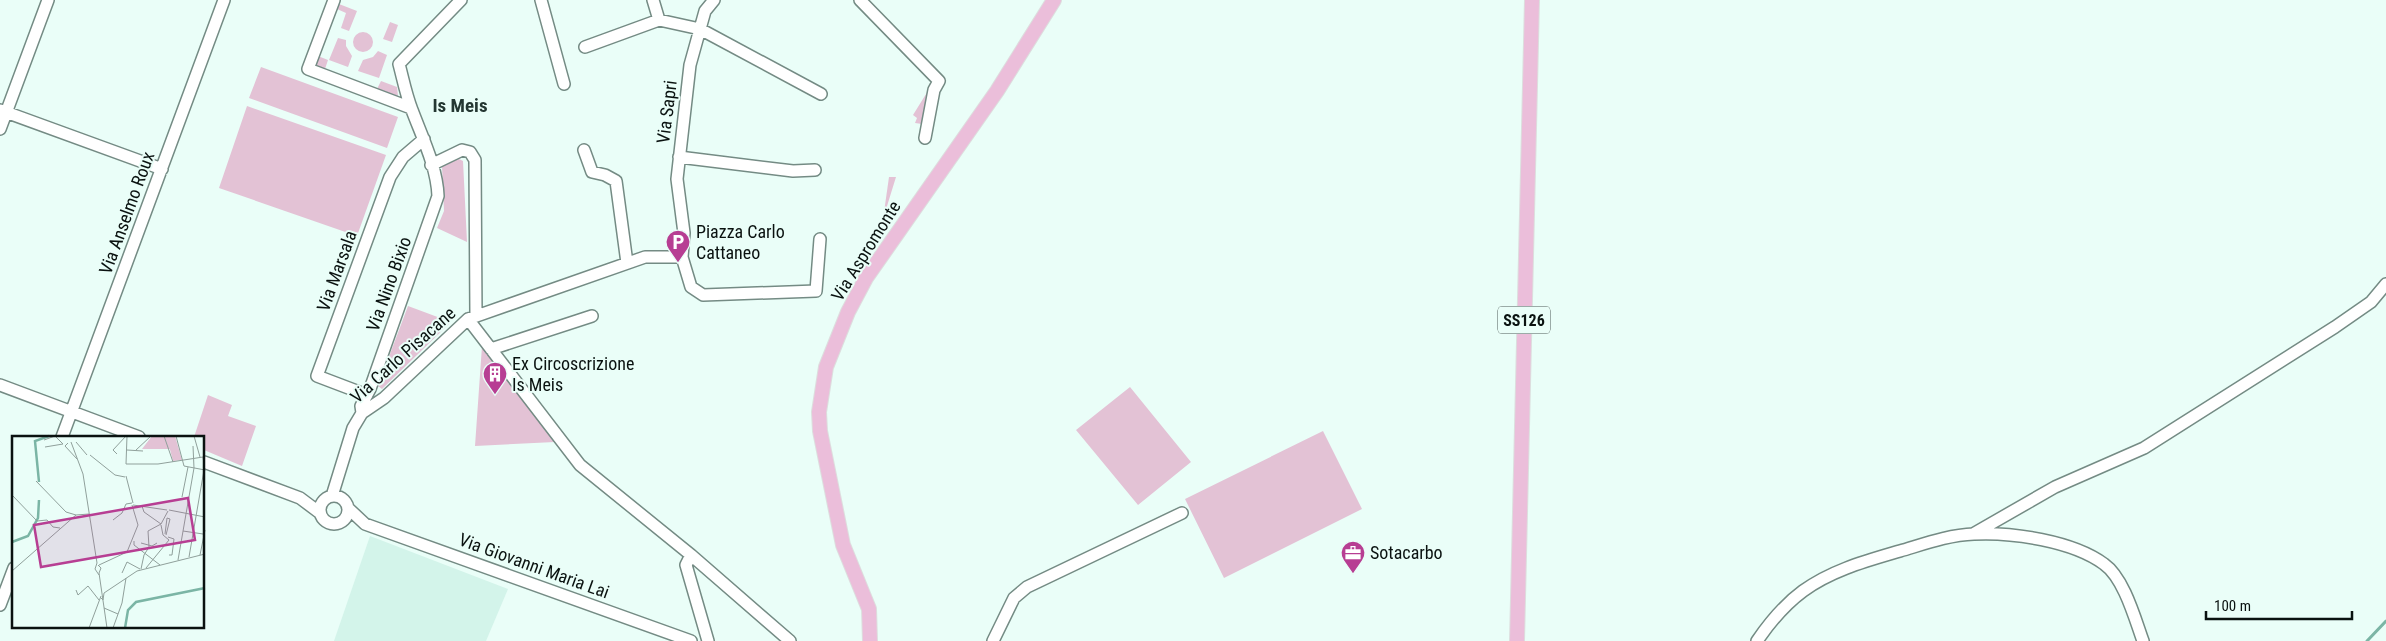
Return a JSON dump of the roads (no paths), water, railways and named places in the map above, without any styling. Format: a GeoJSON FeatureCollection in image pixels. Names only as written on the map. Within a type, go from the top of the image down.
{"type":"FeatureCollection","features":[{"type":"Feature","properties":{"kind":"main road","name":"Via Aspromonte"},"geometry":{"type":"LineString","coordinates":[[870,641],[870,609],[843,545],[820,431],[819,412],[826,367],[848,312],[866,278],[997,91],[1054,0]]}},
{"type":"Feature","properties":{"kind":"main road","name":"SS126"},"geometry":{"type":"LineString","coordinates":[[1518,641],[1532,0]]}},
{"type":"Feature","properties":{"kind":"street"},"geometry":{"type":"LineString","coordinates":[[0,129],[3,111],[48,0]]}},
{"type":"Feature","properties":{"kind":"street","name":"Via Anselmo Roux"},"geometry":{"type":"LineString","coordinates":[[62,436],[224,0]]}},
{"type":"Feature","properties":{"kind":"street"},"geometry":{"type":"LineString","coordinates":[[334,0],[308,69],[411,108]]}},
{"type":"Feature","properties":{"kind":"street","name":"Via Nino Bixio"},"geometry":{"type":"LineString","coordinates":[[362,413],[362,406],[369,392],[435,208],[437,184],[424,139],[411,108],[399,64],[461,0]]}},
{"type":"Feature","properties":{"kind":"street"},"geometry":{"type":"LineString","coordinates":[[541,0],[564,84]]}},
{"type":"Feature","properties":{"kind":"street"},"geometry":{"type":"LineString","coordinates":[[653,0],[659,20]]}},
{"type":"Feature","properties":{"kind":"street","name":"Via Sapri"},"geometry":{"type":"LineString","coordinates":[[682,257],[684,233],[677,179],[690,65],[705,11],[714,0]]}},
{"type":"Feature","properties":{"kind":"street"},"geometry":{"type":"LineString","coordinates":[[860,0],[939,81],[934,90],[925,138]]}},
{"type":"Feature","properties":{"kind":"street"},"geometry":{"type":"LineString","coordinates":[[585,47],[659,20],[700,30],[821,94]]}},
{"type":"Feature","properties":{"kind":"street"},"geometry":{"type":"LineString","coordinates":[[3,111],[162,169]]}},
{"type":"Feature","properties":{"kind":"street","name":"Via Marsala"},"geometry":{"type":"LineString","coordinates":[[369,392],[317,376],[390,177],[403,157],[424,139]]}},
{"type":"Feature","properties":{"kind":"street"},"geometry":{"type":"LineString","coordinates":[[431,165],[462,150],[470,152],[475,160],[472,318],[491,349],[580,465],[690,555],[790,641]]}},
{"type":"Feature","properties":{"kind":"street"},"geometry":{"type":"LineString","coordinates":[[584,150],[592,172],[616,180],[627,263]]}},
{"type":"Feature","properties":{"kind":"street"},"geometry":{"type":"LineString","coordinates":[[679,157],[793,171],[815,170]]}},
{"type":"Feature","properties":{"kind":"street"},"geometry":{"type":"LineString","coordinates":[[682,257],[691,287],[703,295],[816,292],[820,239]]}},
{"type":"Feature","properties":{"kind":"street","name":"Via Carlo Pisacane"},"geometry":{"type":"LineString","coordinates":[[332,498],[353,428],[362,413],[384,398],[472,318],[645,257],[682,257]]}},
{"type":"Feature","properties":{"kind":"street"},"geometry":{"type":"LineString","coordinates":[[1973,534],[2055,487],[2144,448],[2335,327],[2370,302],[2386,284]]}},
{"type":"Feature","properties":{"kind":"street"},"geometry":{"type":"LineString","coordinates":[[491,349],[592,316]]}},
{"type":"Feature","properties":{"kind":"street"},"geometry":{"type":"LineString","coordinates":[[0,385],[136,436]]}},
{"type":"Feature","properties":{"kind":"street"},"geometry":{"type":"LineString","coordinates":[[369,392],[384,398]]}},
{"type":"Feature","properties":{"kind":"street"},"geometry":{"type":"LineString","coordinates":[[205,462],[303,500],[320,513],[327,522],[334,524],[342,522],[347,517],[349,509],[346,501],[332,498],[303,500]]}},
{"type":"Feature","properties":{"kind":"street"},"geometry":{"type":"LineString","coordinates":[[320,513],[332,498]]}},
{"type":"Feature","properties":{"kind":"street","name":"Via Giovanni Maria Lai"},"geometry":{"type":"LineString","coordinates":[[349,509],[365,524]]}},
{"type":"Feature","properties":{"kind":"street"},"geometry":{"type":"LineString","coordinates":[[993,641],[1014,598],[1026,587],[1182,513]]}},
{"type":"Feature","properties":{"kind":"street","name":"Via Giovanni Maria Lai"},"geometry":{"type":"LineString","coordinates":[[342,522],[365,524],[691,641]]}},
{"type":"Feature","properties":{"kind":"street"},"geometry":{"type":"LineString","coordinates":[[1757,641],[1782,609],[1803,591],[1845,568],[1939,540],[1973,534],[2031,539],[2082,550],[2106,565],[2122,587],[2143,641]]}},
{"type":"Feature","properties":{"kind":"street"},"geometry":{"type":"LineString","coordinates":[[690,555],[686,565],[708,641]]}},
{"type":"Feature","properties":{"kind":"street"},"geometry":{"type":"LineString","coordinates":[[0,605],[12,573]]}},
{"type":"Feature","properties":{"kind":"waterway"},"geometry":{"type":"LineString","coordinates":[[2367,641],[2386,621]]}},
{"type":"Feature","properties":{"kind":"place","name":"Piazza Carlo Cattaneo"},"geometry":{"type":"Point","coordinates":[678,263]}},
{"type":"Feature","properties":{"kind":"place","name":"Ex Circoscrizione Is Meis"},"geometry":{"type":"Point","coordinates":[495,395]}},
{"type":"Feature","properties":{"kind":"place","name":"Sotacarbo"},"geometry":{"type":"Point","coordinates":[1353,574]}},
{"type":"Feature","properties":{"kind":"district","name":"Is Meis"},"geometry":{"type":"Point","coordinates":[460,105]}}]}
